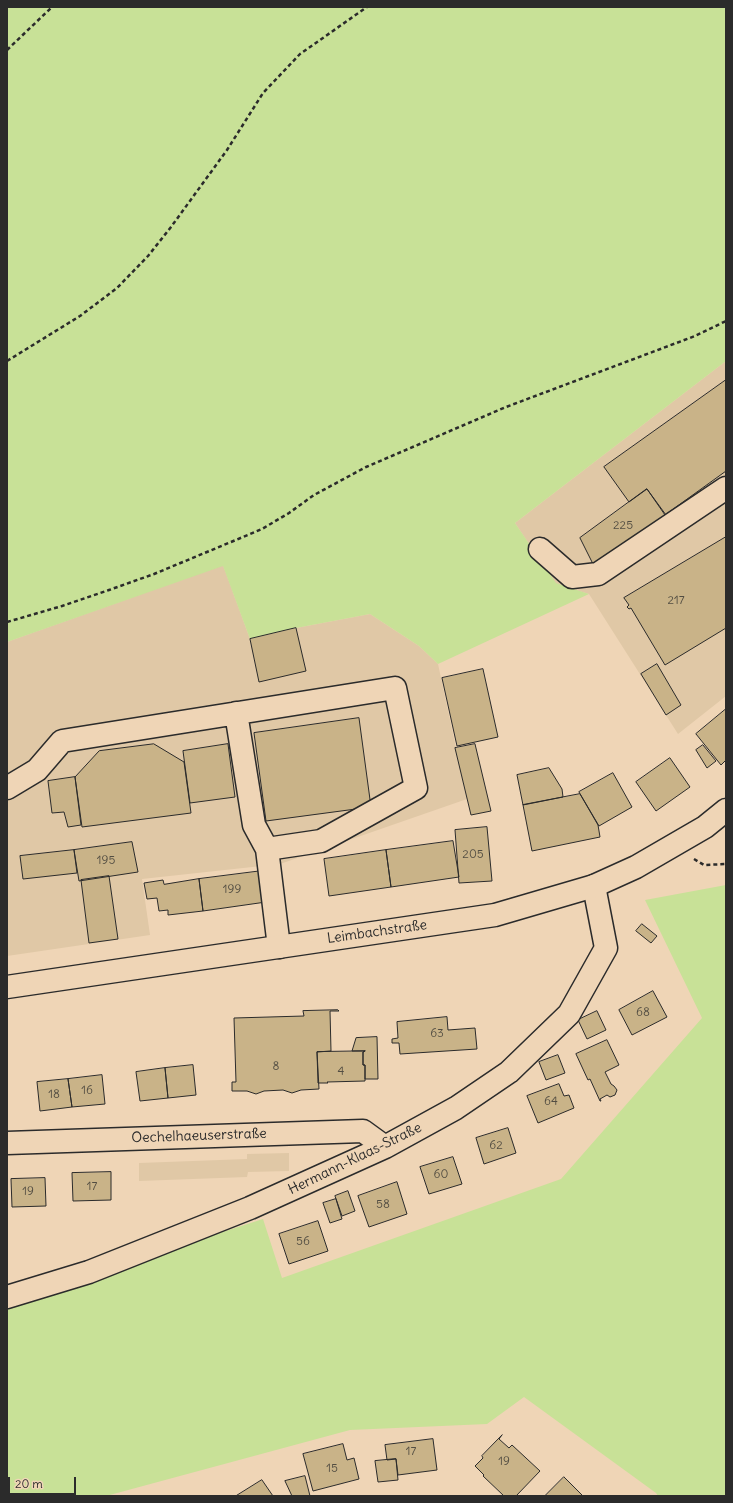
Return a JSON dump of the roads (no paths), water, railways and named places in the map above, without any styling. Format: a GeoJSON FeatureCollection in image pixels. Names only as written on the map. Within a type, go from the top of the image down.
{"type":"FeatureCollection","features":[{"type":"Feature","properties":{"kind":"street"},"geometry":{"type":"LineString","coordinates":[[540,549],[572,577],[598,574],[726,488]]}},
{"type":"Feature","properties":{"kind":"street"},"geometry":{"type":"LineString","coordinates":[[7,788],[37,770],[62,741],[395,688],[416,788],[321,841],[267,849]]}},
{"type":"Feature","properties":{"kind":"street"},"geometry":{"type":"LineString","coordinates":[[236,713],[254,825],[267,849],[279,947]]}},
{"type":"Feature","properties":{"kind":"street","name":"Leimbachstraße"},"geometry":{"type":"LineString","coordinates":[[7,987],[495,915],[594,886],[636,867],[705,827],[726,810]]}},
{"type":"Feature","properties":{"kind":"street","name":"Hermann-Klaas-Straße"},"geometry":{"type":"LineString","coordinates":[[7,1297],[89,1272],[250,1208],[385,1147],[456,1108],[509,1072],[568,1014],[606,948],[594,886]]}},
{"type":"Feature","properties":{"kind":"street","name":"Oechelhaeuserstraße"},"geometry":{"type":"LineString","coordinates":[[7,1143],[363,1131],[385,1147]]}}]}
